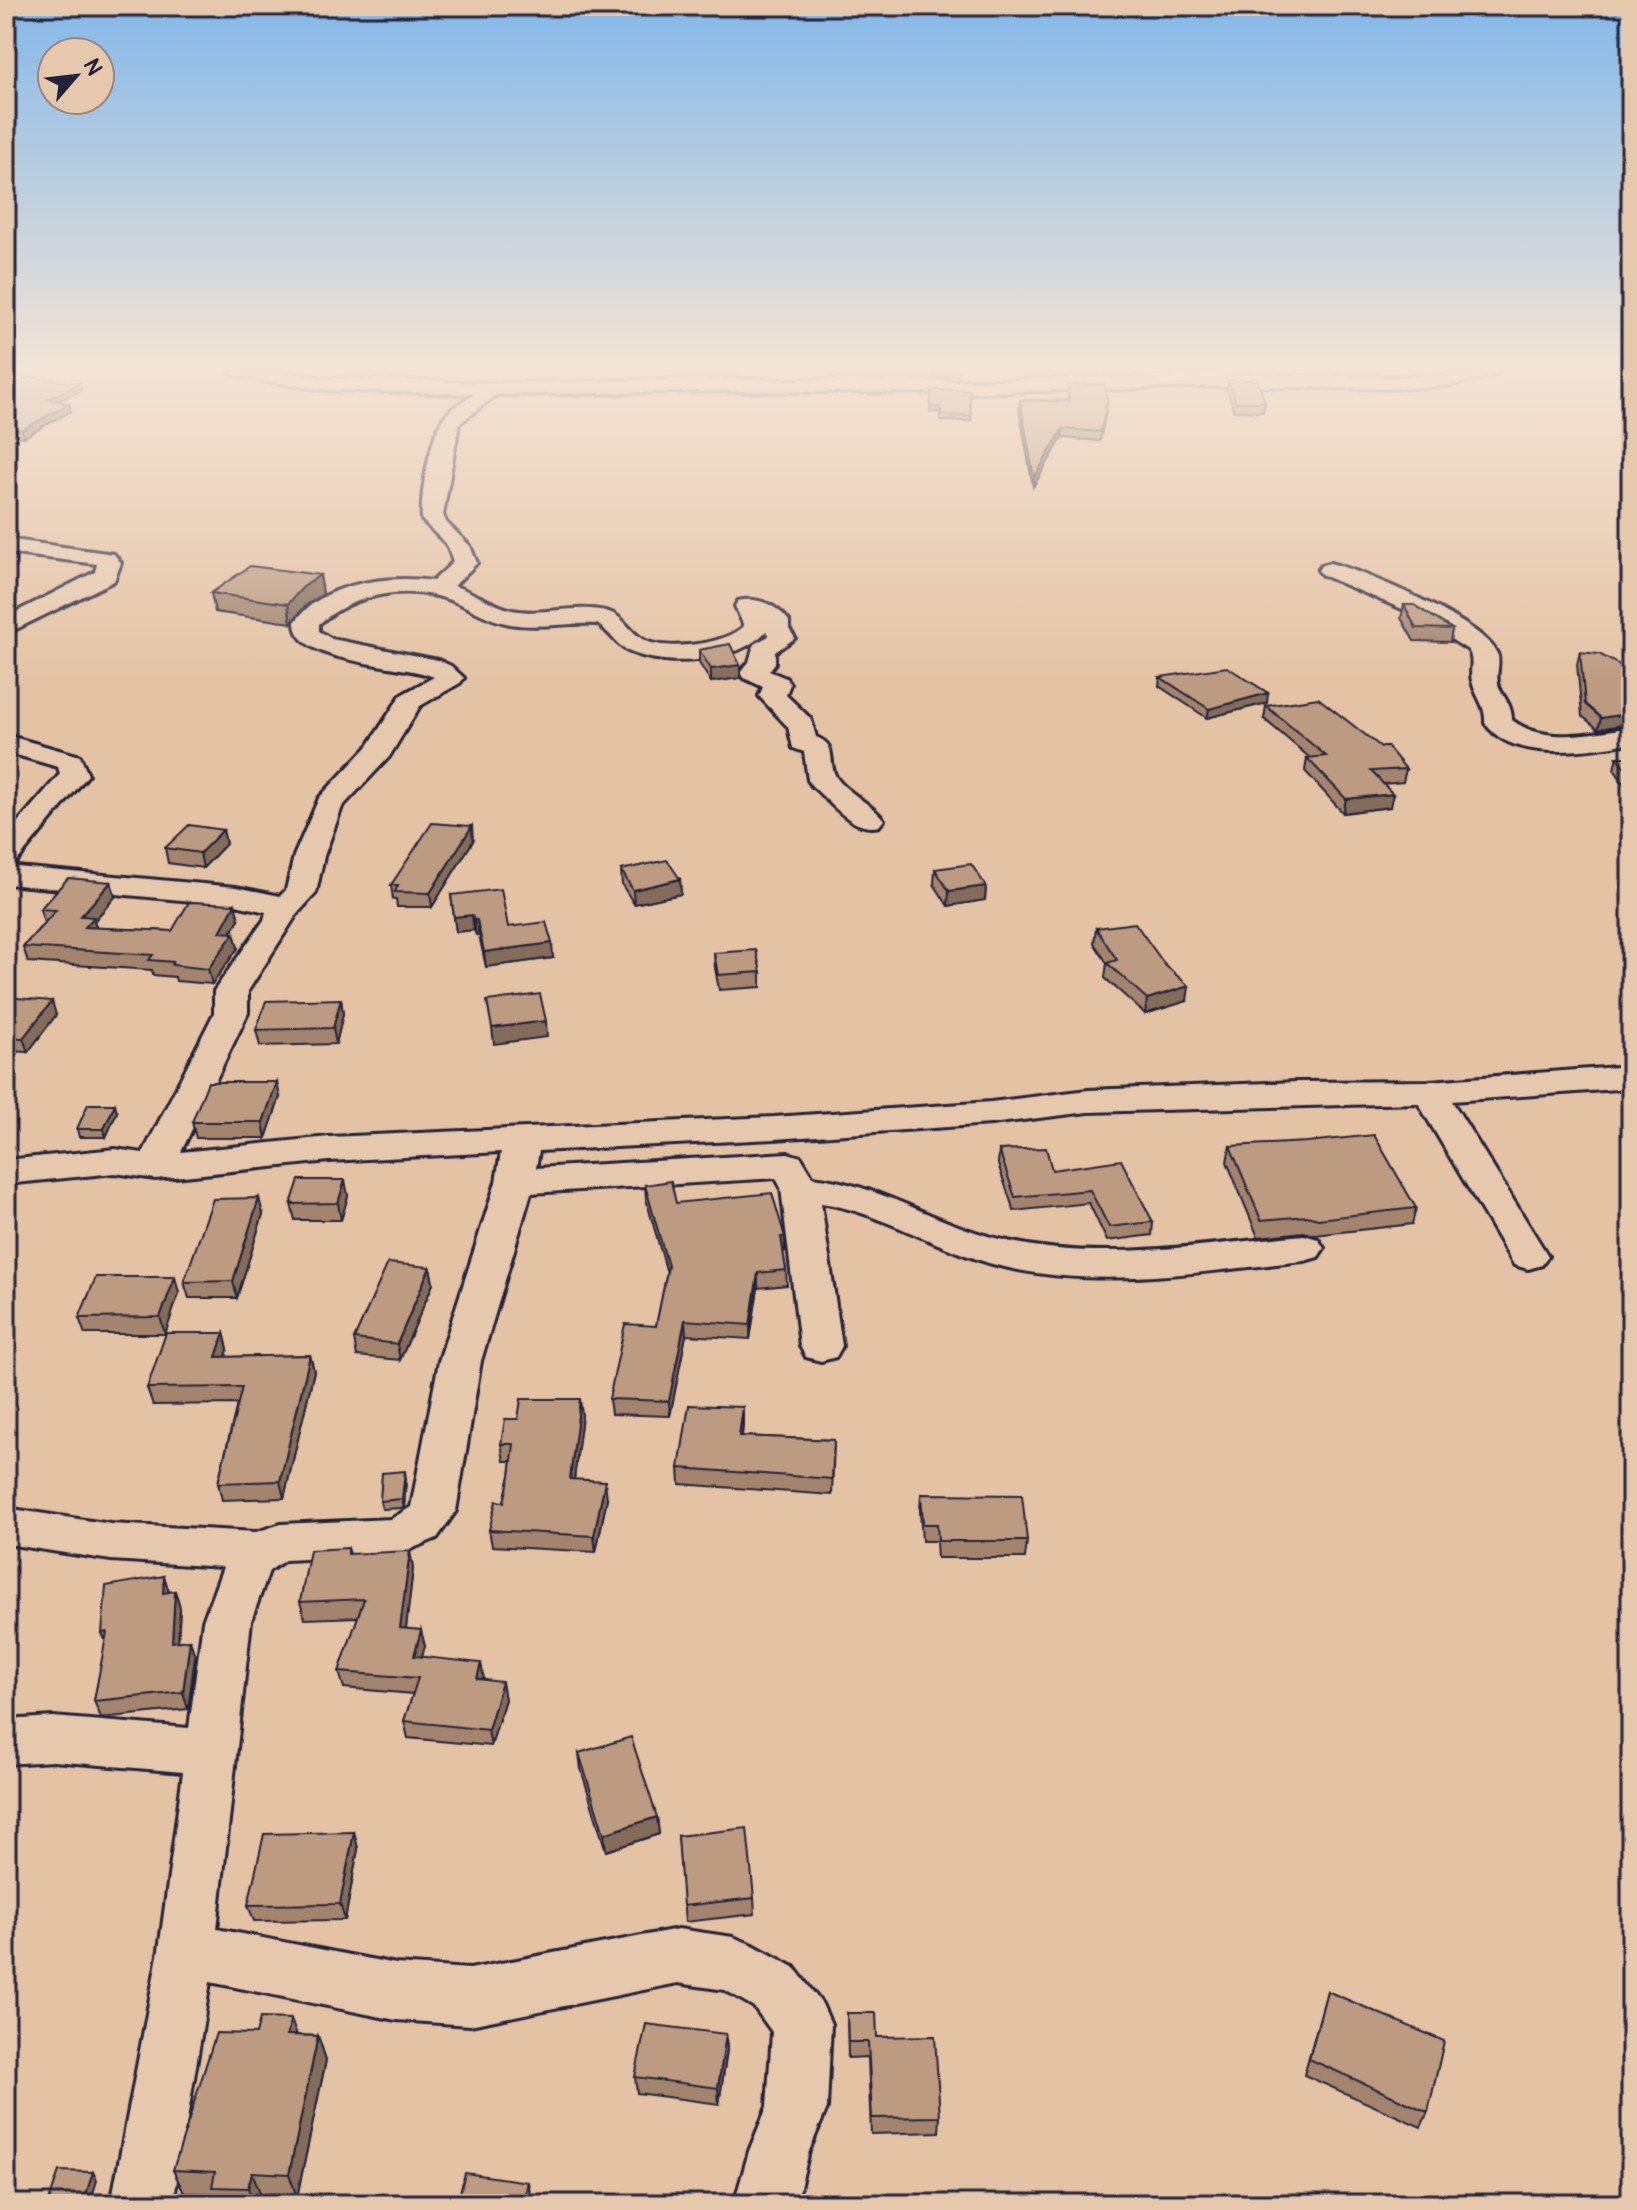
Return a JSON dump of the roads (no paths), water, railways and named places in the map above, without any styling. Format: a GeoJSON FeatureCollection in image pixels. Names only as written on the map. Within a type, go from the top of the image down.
{"type":"FeatureCollection","features":[{"type":"Feature","properties":{"kind":"street"},"geometry":{"type":"LineString","coordinates":[[436,591],[465,563],[460,545],[432,519],[431,504],[440,474]]}},
{"type":"Feature","properties":{"kind":"street"},"geometry":{"type":"LineString","coordinates":[[6,546],[95,556],[109,563],[106,576],[6,627]]}},
{"type":"Feature","properties":{"kind":"street"},"geometry":{"type":"LineString","coordinates":[[1330,570],[1358,579],[1437,617],[1478,648],[1485,657],[1486,690],[1499,707],[1498,723],[1509,735],[1560,741],[1631,735]]}},
{"type":"Feature","properties":{"kind":"street"},"geometry":{"type":"LineString","coordinates":[[155,1167],[231,1013],[231,991],[280,920],[282,911],[301,893],[309,856],[329,804],[379,751],[410,701],[451,678],[446,670],[432,666],[323,645],[307,633],[307,622],[317,610],[369,587],[452,592],[484,605],[491,612],[512,617],[605,618],[640,648],[689,652],[744,640],[757,627],[747,606],[766,611],[777,621],[777,629],[783,638],[763,649],[762,663],[753,673],[777,684],[772,696],[801,725],[803,742],[817,747],[822,780],[869,820]]}},
{"type":"Feature","properties":{"kind":"street"},"geometry":{"type":"LineString","coordinates":[[6,743],[70,762],[74,775],[6,855]]}},
{"type":"Feature","properties":{"kind":"street"},"geometry":{"type":"LineString","coordinates":[[6,875],[236,896],[276,904],[282,911]]}},
{"type":"Feature","properties":{"kind":"street"},"geometry":{"type":"LineString","coordinates":[[519,1161],[774,1128],[991,1113],[1129,1099],[1429,1092],[1631,1077]]}},
{"type":"Feature","properties":{"kind":"street"},"geometry":{"type":"LineString","coordinates":[[1429,1092],[1528,1256]]}},
{"type":"Feature","properties":{"kind":"street"},"geometry":{"type":"LineString","coordinates":[[774,1128],[794,1176],[821,1346]]}},
{"type":"Feature","properties":{"kind":"street"},"geometry":{"type":"LineString","coordinates":[[6,1172],[115,1161],[155,1167],[329,1149],[794,1176],[999,1252],[1074,1265],[1304,1248]]}},
{"type":"Feature","properties":{"kind":"street"},"geometry":{"type":"LineString","coordinates":[[142,2204],[187,1950],[227,1621],[249,1561],[259,1551],[281,1542],[391,1537],[408,1533],[428,1522],[433,1511],[460,1361],[519,1161]]}},
{"type":"Feature","properties":{"kind":"street"},"geometry":{"type":"LineString","coordinates":[[6,1526],[111,1542],[259,1551]]}},
{"type":"Feature","properties":{"kind":"street"},"geometry":{"type":"LineString","coordinates":[[6,1742],[53,1739],[211,1752]]}},
{"type":"Feature","properties":{"kind":"street"},"geometry":{"type":"LineString","coordinates":[[187,1950],[396,1992],[470,1997],[678,1956],[733,1964],[774,1987],[802,2024],[797,2108],[779,2151],[765,2204]]}}]}
